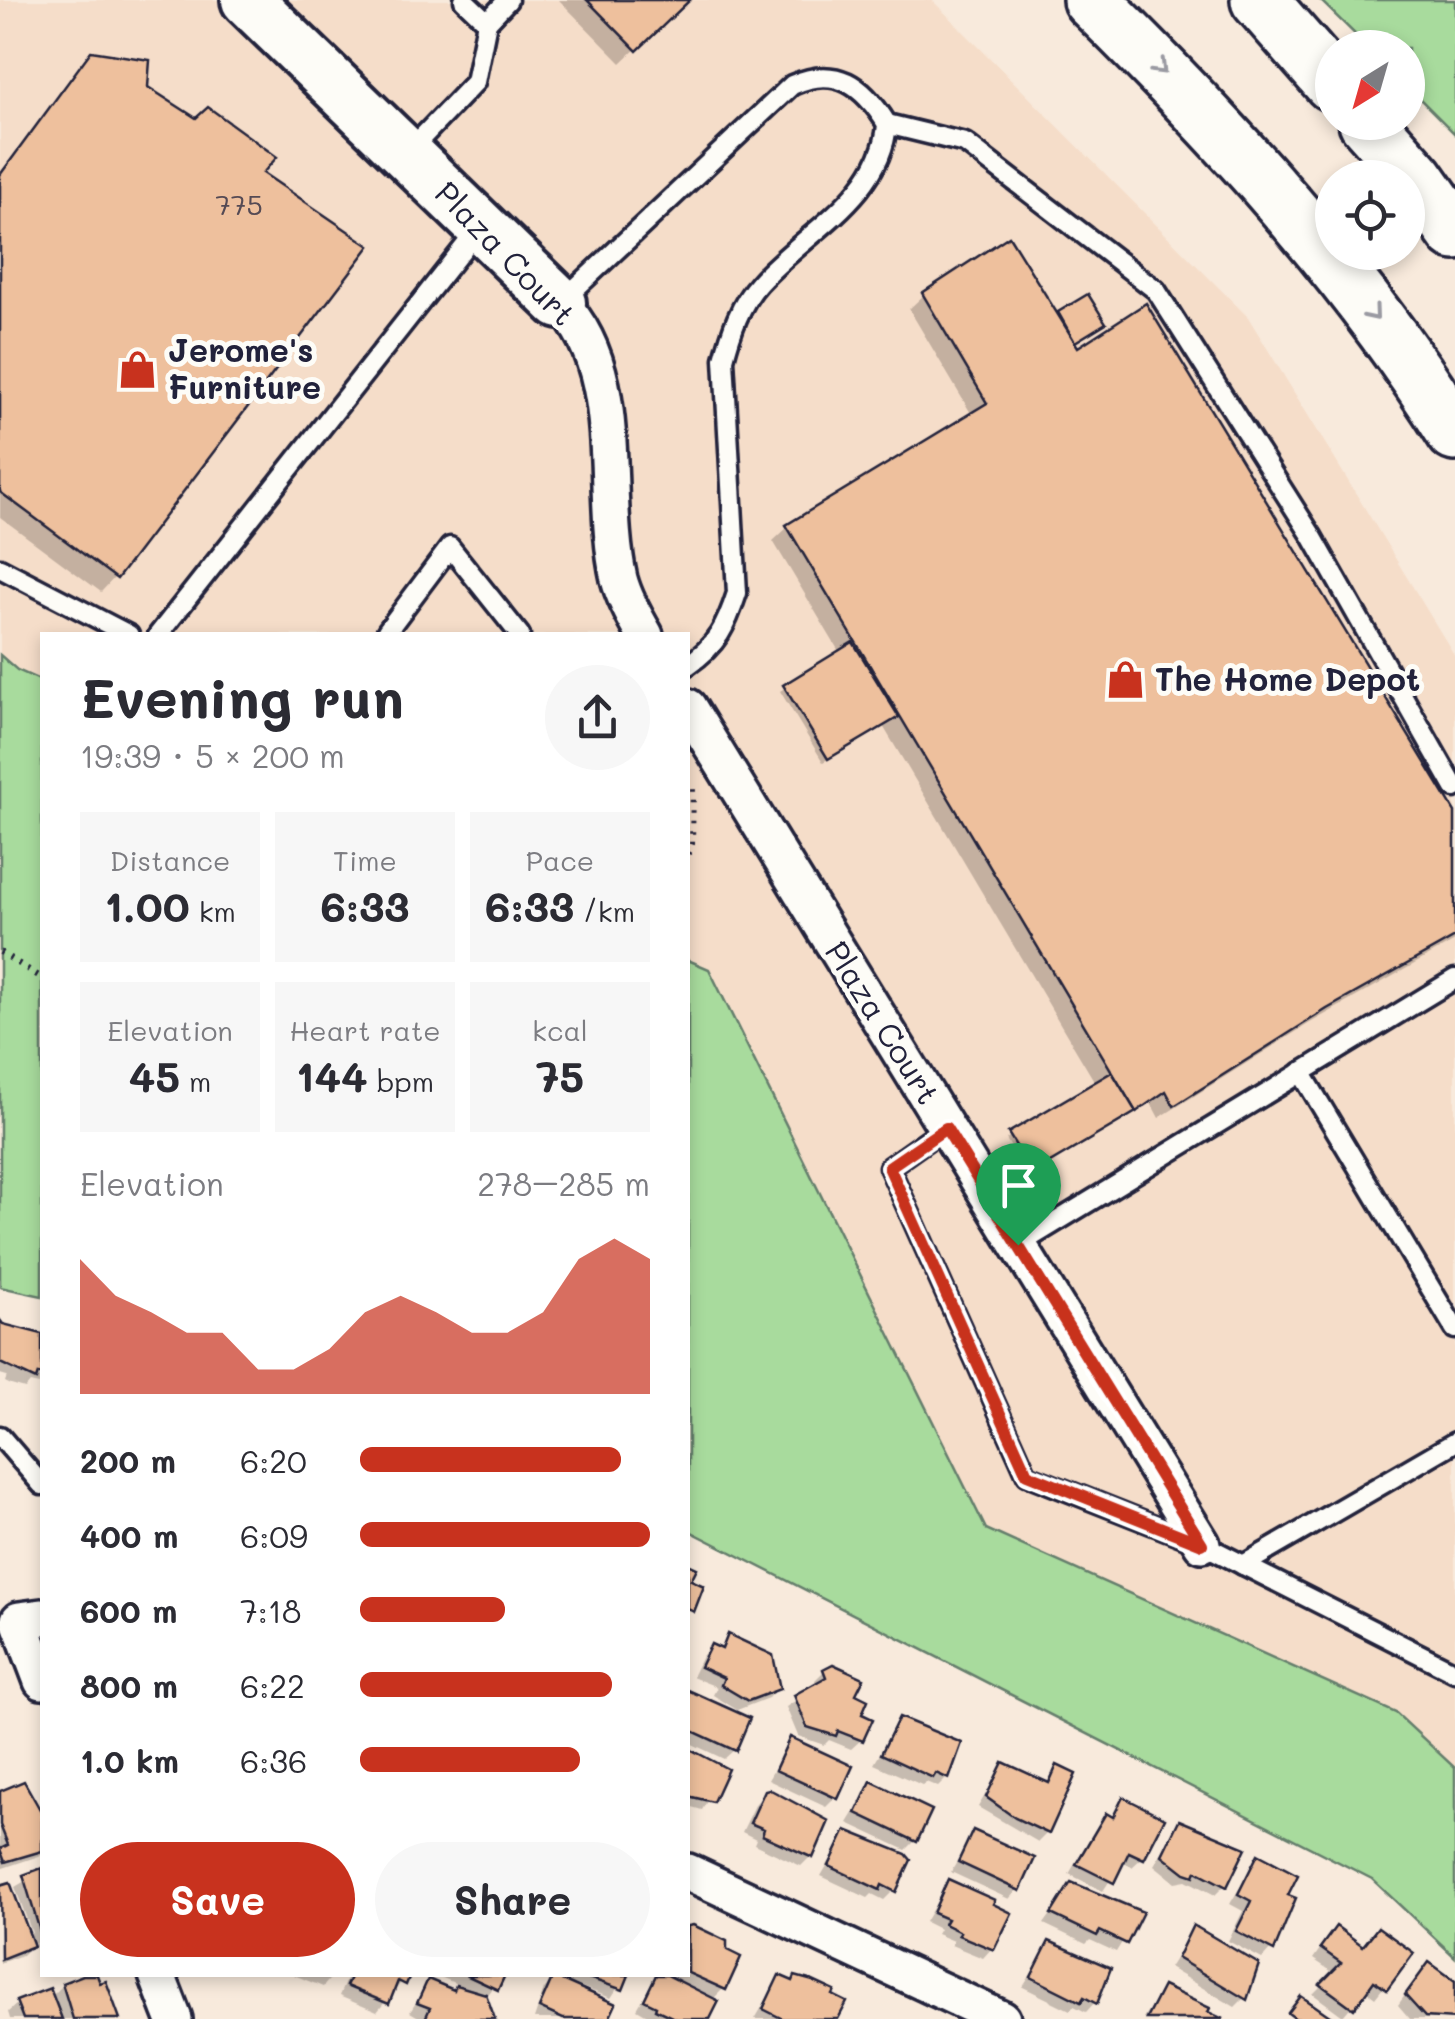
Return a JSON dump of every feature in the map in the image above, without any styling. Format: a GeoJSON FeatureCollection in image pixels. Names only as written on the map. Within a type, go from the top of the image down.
{"type":"FeatureCollection","features":[{"type":"Feature","properties":{"kind":"main road"},"geometry":{"type":"LineString","coordinates":[[1091,0],[1214,124],[1402,348],[1455,433]]}},
{"type":"Feature","properties":{"kind":"main road"},"geometry":{"type":"LineString","coordinates":[[1258,0],[1315,64]]}},
{"type":"Feature","properties":{"kind":"main road"},"geometry":{"type":"LineString","coordinates":[[1383,140],[1455,232]]}},
{"type":"Feature","properties":{"kind":"street","name":"Plaza Court"},"geometry":{"type":"LineString","coordinates":[[247,0],[574,318],[599,382],[619,579],[644,632]]}},
{"type":"Feature","properties":{"kind":"street","name":"Plaza Court"},"geometry":{"type":"LineString","coordinates":[[690,711],[1202,1544]]}},
{"type":"Feature","properties":{"kind":"street"},"geometry":{"type":"LineString","coordinates":[[20,1616],[40,1675]]}},
{"type":"Feature","properties":{"kind":"street"},"geometry":{"type":"LineString","coordinates":[[690,1873],[1002,2019]]}},
{"type":"Feature","properties":{"kind":"street"},"geometry":{"type":"LineString","coordinates":[[158,1977],[174,2019]]}},
{"type":"Feature","properties":{"kind":"lane"},"geometry":{"type":"LineString","coordinates":[[464,0],[487,22]]}},
{"type":"Feature","properties":{"kind":"lane"},"geometry":{"type":"LineString","coordinates":[[406,153],[474,82],[487,22],[508,0]]}},
{"type":"Feature","properties":{"kind":"lane"},"geometry":{"type":"LineString","coordinates":[[560,303],[792,85],[811,76],[833,75],[854,83],[886,124],[965,144],[1156,290],[1312,536],[1455,788]]}},
{"type":"Feature","properties":{"kind":"lane"},"geometry":{"type":"LineString","coordinates":[[690,664],[712,648],[726,629],[737,593],[724,360],[734,325],[757,285],[870,178],[885,152],[886,124]]}},
{"type":"Feature","properties":{"kind":"lane"},"geometry":{"type":"LineString","coordinates":[[160,632],[482,225]]}},
{"type":"Feature","properties":{"kind":"lane"},"geometry":{"type":"LineString","coordinates":[[387,632],[450,546],[518,632]]}},
{"type":"Feature","properties":{"kind":"lane"},"geometry":{"type":"LineString","coordinates":[[0,568],[124,632]]}},
{"type":"Feature","properties":{"kind":"lane"},"geometry":{"type":"LineString","coordinates":[[1018,1245],[1455,978]]}},
{"type":"Feature","properties":{"kind":"lane"},"geometry":{"type":"LineString","coordinates":[[1301,1072],[1455,1330]]}},
{"type":"Feature","properties":{"kind":"lane"},"geometry":{"type":"LineString","coordinates":[[946,1128],[889,1167],[1027,1474],[1202,1544],[1455,1672]]}},
{"type":"Feature","properties":{"kind":"lane"},"geometry":{"type":"LineString","coordinates":[[0,1436],[40,1482]]}},
{"type":"Feature","properties":{"kind":"lane"},"geometry":{"type":"LineString","coordinates":[[1244,1565],[1455,1442]]}},
{"type":"Feature","properties":{"kind":"path"},"geometry":{"type":"LineString","coordinates":[[0,952],[40,977]]}},
{"type":"Feature","properties":{"kind":"shaded area"},"geometry":{"type":"Polygon","coordinates":[[[0,0],[932,0],[1248,317],[1455,656],[1455,1768],[1396,1713],[986,1529],[709,969],[690,961],[690,632],[40,632],[40,680],[17,670],[0,655],[0,0]]]}},
{"type":"Feature","properties":{"kind":"green space"},"geometry":{"type":"Polygon","coordinates":[[[1320,0],[1455,0],[1455,134],[1425,104],[1425,30],[1351,30],[1320,0]]]}},
{"type":"Feature","properties":{"kind":"green space"},"geometry":{"type":"Polygon","coordinates":[[[0,655],[17,670],[40,680],[40,1296],[0,1287],[0,655]]]}},
{"type":"Feature","properties":{"kind":"green space"},"geometry":{"type":"Polygon","coordinates":[[[690,961],[709,969],[986,1529],[1396,1713],[1455,1768],[1455,1957],[1372,1879],[690,1531],[690,961]]]}},
{"type":"Feature","properties":{"kind":"building"},"geometry":{"type":"Polygon","coordinates":[[[587,0],[690,0],[637,51],[587,0]]]}},
{"type":"Feature","properties":{"kind":"building","name":"Jerome's Furniture"},"geometry":{"type":"Polygon","coordinates":[[[91,51],[150,60],[148,87],[196,118],[208,107],[277,157],[263,173],[370,246],[117,579],[0,492],[0,175],[91,51]]]}},
{"type":"Feature","properties":{"kind":"building","name":"The Home Depot"},"geometry":{"type":"Polygon","coordinates":[[[1009,236],[1078,347],[1146,303],[1455,812],[1455,937],[1327,1009],[1174,1106],[1166,1091],[1136,1112],[786,525],[987,403],[922,293],[1009,236]]]}},
{"type":"Feature","properties":{"kind":"building"},"geometry":{"type":"Polygon","coordinates":[[[1088,294],[1106,323],[1075,342],[1058,312],[1088,294]]]}},
{"type":"Feature","properties":{"kind":"building"},"geometry":{"type":"Polygon","coordinates":[[[853,642],[899,717],[828,759],[783,685],[853,642]]]}},
{"type":"Feature","properties":{"kind":"building"},"geometry":{"type":"Polygon","coordinates":[[[1112,1072],[1136,1112],[1033,1173],[1008,1133],[1112,1072]]]}},
{"type":"Feature","properties":{"kind":"building"},"geometry":{"type":"Polygon","coordinates":[[[0,1320],[40,1333],[40,1374],[36,1380],[0,1363],[0,1320]]]}},
{"type":"Feature","properties":{"kind":"building"},"geometry":{"type":"Polygon","coordinates":[[[690,1565],[697,1568],[691,1580],[704,1586],[694,1612],[690,1610],[690,1565]]]}},
{"type":"Feature","properties":{"kind":"building"},"geometry":{"type":"Polygon","coordinates":[[[728,1634],[773,1655],[780,1689],[748,1701],[721,1685],[724,1678],[700,1667],[711,1644],[722,1649],[728,1634]]]}},
{"type":"Feature","properties":{"kind":"building"},"geometry":{"type":"Polygon","coordinates":[[[833,1664],[864,1678],[856,1694],[868,1700],[862,1714],[873,1719],[863,1741],[838,1731],[836,1736],[807,1727],[794,1695],[826,1677],[823,1669],[833,1664]]]}},
{"type":"Feature","properties":{"kind":"building"},"geometry":{"type":"Polygon","coordinates":[[[690,1691],[750,1718],[736,1751],[690,1730],[690,1691]]]}},
{"type":"Feature","properties":{"kind":"building"},"geometry":{"type":"Polygon","coordinates":[[[899,1717],[962,1743],[949,1779],[936,1773],[933,1778],[881,1754],[899,1717]]]}},
{"type":"Feature","properties":{"kind":"building"},"geometry":{"type":"Polygon","coordinates":[[[790,1737],[853,1766],[838,1799],[775,1770],[790,1737]]]}},
{"type":"Feature","properties":{"kind":"building"},"geometry":{"type":"Polygon","coordinates":[[[690,1749],[728,1769],[713,1802],[690,1796],[690,1749]]]}},
{"type":"Feature","properties":{"kind":"building"},"geometry":{"type":"Polygon","coordinates":[[[1003,1762],[1049,1783],[1057,1765],[1076,1774],[1049,1834],[1015,1818],[986,1797],[1003,1762]]]}},
{"type":"Feature","properties":{"kind":"building"},"geometry":{"type":"Polygon","coordinates":[[[24,1781],[40,1809],[40,1852],[5,1862],[0,1849],[8,1845],[0,1825],[0,1791],[24,1781]]]}},
{"type":"Feature","properties":{"kind":"building"},"geometry":{"type":"Polygon","coordinates":[[[871,1781],[932,1810],[917,1842],[856,1813],[871,1781]]]}},
{"type":"Feature","properties":{"kind":"building"},"geometry":{"type":"Polygon","coordinates":[[[765,1790],[829,1821],[813,1858],[762,1835],[764,1829],[750,1823],[765,1790]]]}},
{"type":"Feature","properties":{"kind":"building"},"geometry":{"type":"Polygon","coordinates":[[[1123,1797],[1165,1818],[1144,1859],[1129,1852],[1114,1883],[1076,1864],[1106,1813],[1113,1817],[1123,1797]]]}},
{"type":"Feature","properties":{"kind":"building"},"geometry":{"type":"Polygon","coordinates":[[[1179,1820],[1246,1848],[1227,1887],[1196,1871],[1194,1876],[1185,1873],[1162,1855],[1179,1820]]]}},
{"type":"Feature","properties":{"kind":"building"},"geometry":{"type":"Polygon","coordinates":[[[846,1830],[906,1854],[911,1860],[896,1892],[882,1885],[880,1890],[829,1866],[846,1830]]]}},
{"type":"Feature","properties":{"kind":"building"},"geometry":{"type":"Polygon","coordinates":[[[973,1830],[1035,1858],[1020,1891],[958,1862],[973,1830]]]}},
{"type":"Feature","properties":{"kind":"building"},"geometry":{"type":"Polygon","coordinates":[[[1258,1854],[1298,1875],[1288,1895],[1296,1898],[1274,1951],[1236,1931],[1251,1901],[1238,1894],[1258,1854]]]}},
{"type":"Feature","properties":{"kind":"building"},"geometry":{"type":"Polygon","coordinates":[[[40,1869],[40,1931],[23,1875],[40,1869]]]}},
{"type":"Feature","properties":{"kind":"building"},"geometry":{"type":"Polygon","coordinates":[[[948,1879],[995,1900],[993,1904],[1012,1913],[994,1950],[958,1935],[960,1932],[944,1924],[947,1919],[933,1913],[948,1879]]]}},
{"type":"Feature","properties":{"kind":"building"},"geometry":{"type":"Polygon","coordinates":[[[10,1882],[34,1946],[1,1959],[0,1885],[10,1882]]]}},
{"type":"Feature","properties":{"kind":"building"},"geometry":{"type":"Polygon","coordinates":[[[1071,1882],[1143,1912],[1127,1944],[1100,1931],[1097,1936],[1051,1914],[1071,1882]]]}},
{"type":"Feature","properties":{"kind":"building"},"geometry":{"type":"Polygon","coordinates":[[[1193,1925],[1259,1964],[1247,2000],[1177,1958],[1193,1925]]]}},
{"type":"Feature","properties":{"kind":"building"},"geometry":{"type":"Polygon","coordinates":[[[690,1926],[727,1941],[727,1950],[741,1957],[726,1990],[690,1974],[690,1926]]]}},
{"type":"Feature","properties":{"kind":"building"},"geometry":{"type":"Polygon","coordinates":[[[1336,1926],[1363,1946],[1378,1927],[1414,1953],[1387,1990],[1374,1981],[1354,2009],[1320,1984],[1341,1963],[1320,1948],[1336,1926]]]}},
{"type":"Feature","properties":{"kind":"building"},"geometry":{"type":"Polygon","coordinates":[[[1049,1941],[1111,1968],[1097,2004],[1084,1997],[1081,2002],[1031,1977],[1049,1941]]]}},
{"type":"Feature","properties":{"kind":"building"},"geometry":{"type":"Polygon","coordinates":[[[1429,1962],[1455,1981],[1455,2019],[1425,2017],[1405,1995],[1429,1962]]]}},
{"type":"Feature","properties":{"kind":"building"},"geometry":{"type":"Polygon","coordinates":[[[779,1975],[793,1981],[795,1976],[813,1981],[835,1991],[833,1995],[847,2002],[838,2019],[783,2019],[763,2009],[779,1975]]]}},
{"type":"Feature","properties":{"kind":"building"},"geometry":{"type":"Polygon","coordinates":[[[78,1977],[106,1981],[120,2019],[73,2019],[62,1983],[78,1977]]]}},
{"type":"Feature","properties":{"kind":"building"},"geometry":{"type":"Polygon","coordinates":[[[350,1977],[409,1977],[406,1985],[398,1981],[389,2004],[346,1986],[350,1977]]]}},
{"type":"Feature","properties":{"kind":"building"},"geometry":{"type":"Polygon","coordinates":[[[470,1977],[504,1977],[498,1990],[470,1977]]]}},
{"type":"Feature","properties":{"kind":"building"},"geometry":{"type":"Polygon","coordinates":[[[553,1977],[616,2004],[609,2019],[563,2019],[539,2008],[553,1977]]]}},
{"type":"Feature","properties":{"kind":"building"},"geometry":{"type":"Polygon","coordinates":[[[586,1977],[628,1977],[623,1990],[586,1977]]]}},
{"type":"Feature","properties":{"kind":"building"},"geometry":{"type":"Polygon","coordinates":[[[655,1977],[671,1977],[719,2001],[710,2019],[676,2019],[644,2000],[655,1977]]]}},
{"type":"Feature","properties":{"kind":"building"},"geometry":{"type":"Polygon","coordinates":[[[428,1979],[454,1990],[456,1985],[486,1994],[495,2019],[425,2019],[430,2008],[417,2003],[428,1979]]]}},
{"type":"Feature","properties":{"kind":"building"},"geometry":{"type":"Polygon","coordinates":[[[1163,1986],[1210,2008],[1208,2012],[1223,2019],[1146,2019],[1163,1986]]]}},
{"type":"Feature","properties":{"kind":"building"},"geometry":{"type":"Polygon","coordinates":[[[50,1988],[62,2019],[23,2019],[16,2001],[50,1988]]]}},
{"type":"Feature","properties":{"kind":"building"},"geometry":{"type":"Polygon","coordinates":[[[1301,1996],[1334,2019],[1296,2019],[1288,2013],[1301,1996]]]}},
{"type":"Feature","properties":{"kind":"place","name":"Jerome's Furniture"},"geometry":{"type":"Point","coordinates":[138,369]}},
{"type":"Feature","properties":{"kind":"place","name":"The Home Depot"},"geometry":{"type":"Point","coordinates":[1125,680]}},
{"type":"Feature","properties":{"kind":"route"},"geometry":{"type":"LineString","coordinates":[[946,1128],[1018,1245],[1202,1544],[1027,1474],[889,1167],[946,1128]]}}]}
